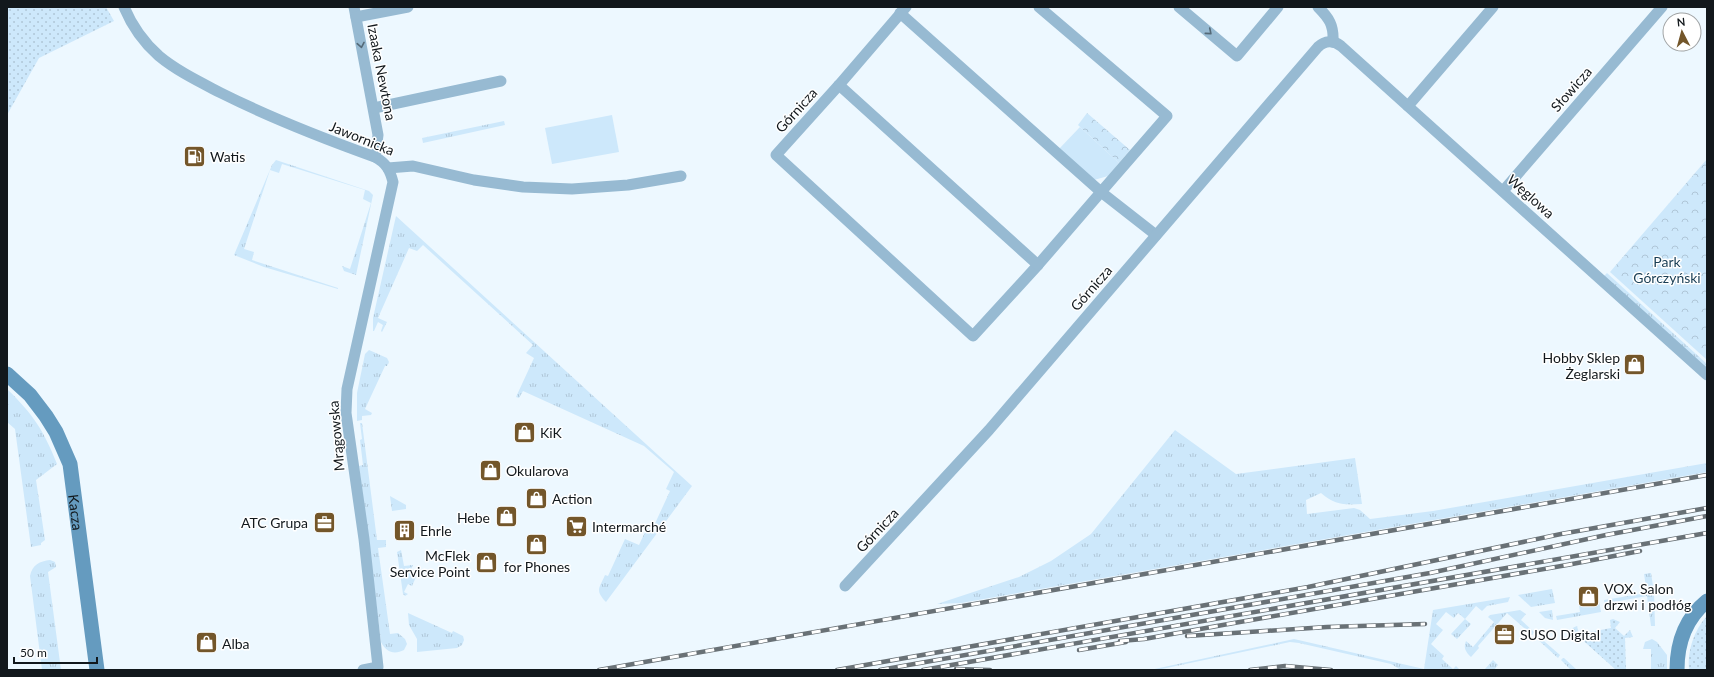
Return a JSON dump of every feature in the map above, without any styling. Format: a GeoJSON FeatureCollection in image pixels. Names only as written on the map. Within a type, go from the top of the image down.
{"type":"FeatureCollection","features":[{"type":"Feature","properties":{"kind":"street","name":"Jawornicka"},"geometry":{"type":"LineString","coordinates":[[124,7],[132,25],[144,42],[159,56],[177,69],[238,102],[284,123],[375,157],[388,168],[413,166],[474,180],[523,187],[572,189],[628,185],[681,176]]}},
{"type":"Feature","properties":{"kind":"street","name":"Izaaka Newtona"},"geometry":{"type":"LineString","coordinates":[[375,157],[378,135],[355,12],[408,7]]}},
{"type":"Feature","properties":{"kind":"street"},"geometry":{"type":"LineString","coordinates":[[839,85],[1038,265],[1167,116],[1039,7]]}},
{"type":"Feature","properties":{"kind":"street"},"geometry":{"type":"LineString","coordinates":[[1179,7],[1237,56],[1278,7]]}},
{"type":"Feature","properties":{"kind":"street"},"geometry":{"type":"LineString","coordinates":[[1318,7],[1330,19],[1333,42]]}},
{"type":"Feature","properties":{"kind":"street"},"geometry":{"type":"LineString","coordinates":[[1408,106],[1493,7]]}},
{"type":"Feature","properties":{"kind":"street","name":"Słowicza"},"geometry":{"type":"LineString","coordinates":[[1503,191],[1662,7]]}},
{"type":"Feature","properties":{"kind":"street","name":"Górnicza"},"geometry":{"type":"LineString","coordinates":[[1038,265],[973,336],[776,155],[839,85],[903,10],[1101,192],[1156,235]]}},
{"type":"Feature","properties":{"kind":"street","name":"Górnicza"},"geometry":{"type":"LineString","coordinates":[[845,586],[992,426],[1318,47],[1324,42],[1333,42]]}},
{"type":"Feature","properties":{"kind":"street","name":"Węglowa"},"geometry":{"type":"LineString","coordinates":[[1333,42],[1341,46],[1707,376]]}},
{"type":"Feature","properties":{"kind":"street"},"geometry":{"type":"LineString","coordinates":[[374,108],[501,81]]}},
{"type":"Feature","properties":{"kind":"street","name":"Mrągowska"},"geometry":{"type":"LineString","coordinates":[[363,670],[378,667],[364,539],[346,413],[347,389],[393,182],[388,168]]}},
{"type":"Feature","properties":{"kind":"street","name":"Kacza"},"geometry":{"type":"LineString","coordinates":[[7,374],[30,395],[46,416],[56,432],[70,464],[97,670]]}},
{"type":"Feature","properties":{"kind":"street"},"geometry":{"type":"LineString","coordinates":[[1677,670],[1678,649],[1684,631],[1694,614],[1707,601]]}},
{"type":"Feature","properties":{"kind":"green space"},"geometry":{"type":"Polygon","coordinates":[[[7,7],[106,7],[114,21],[39,58],[7,115],[7,7]]]}},
{"type":"Feature","properties":{"kind":"green space"},"geometry":{"type":"Polygon","coordinates":[[[1087,113],[1130,150],[1119,163],[1078,125],[1087,113]]]}},
{"type":"Feature","properties":{"kind":"green space"},"geometry":{"type":"Polygon","coordinates":[[[612,115],[619,152],[552,164],[545,128],[612,115]]]}},
{"type":"Feature","properties":{"kind":"green space"},"geometry":{"type":"Polygon","coordinates":[[[504,121],[505,125],[423,143],[422,138],[504,121]]]}},
{"type":"Feature","properties":{"kind":"green space"},"geometry":{"type":"Polygon","coordinates":[[[1080,127],[1119,163],[1108,176],[1094,180],[1059,149],[1080,127]]]}},
{"type":"Feature","properties":{"kind":"green space","name":"Park Górczyński"},"geometry":{"type":"Polygon","coordinates":[[[1707,159],[1707,360],[1610,272],[1707,159]]]}},
{"type":"Feature","properties":{"kind":"green space"},"geometry":{"type":"Polygon","coordinates":[[[276,160],[369,191],[373,195],[356,275],[344,271],[342,266],[350,269],[371,203],[363,199],[365,190],[282,164],[279,173],[270,170],[244,249],[254,252],[252,260],[338,289],[264,267],[234,255],[272,165],[276,160]]]}},
{"type":"Feature","properties":{"kind":"green space"},"geometry":{"type":"Polygon","coordinates":[[[396,216],[692,486],[606,602],[599,592],[605,575],[608,576],[625,539],[639,545],[647,528],[652,530],[670,491],[666,489],[674,472],[644,446],[523,391],[519,398],[516,397],[534,358],[526,353],[533,345],[423,245],[417,251],[409,248],[378,318],[387,322],[382,332],[383,325],[378,322],[373,331],[373,318],[396,216]]]}},
{"type":"Feature","properties":{"kind":"green space"},"geometry":{"type":"Polygon","coordinates":[[[1607,273],[1707,364],[1707,369],[1604,276],[1607,273]]]}},
{"type":"Feature","properties":{"kind":"green space"},"geometry":{"type":"Polygon","coordinates":[[[369,350],[387,358],[389,362],[387,366],[385,366],[365,409],[372,413],[371,415],[362,416],[362,420],[357,421],[357,393],[365,354],[369,350]]]}},
{"type":"Feature","properties":{"kind":"green space"},"geometry":{"type":"Polygon","coordinates":[[[7,389],[31,415],[37,424],[57,464],[36,480],[45,540],[41,543],[41,545],[31,547],[15,429],[7,422],[7,389]]]}},
{"type":"Feature","properties":{"kind":"green space"},"geometry":{"type":"Polygon","coordinates":[[[360,423],[362,423],[377,540],[386,540],[386,547],[378,548],[390,634],[398,633],[405,639],[407,644],[404,650],[400,652],[391,652],[385,648],[381,642],[359,466],[363,465],[360,440],[362,439],[360,423]]]}},
{"type":"Feature","properties":{"kind":"green space"},"geometry":{"type":"Polygon","coordinates":[[[1175,430],[1236,474],[1355,458],[1362,504],[1335,502],[1321,493],[1306,500],[1307,514],[1354,508],[1360,510],[1370,519],[1433,511],[1707,463],[1707,472],[961,603],[937,604],[1019,577],[1051,561],[1091,534],[1175,430]]]}},
{"type":"Feature","properties":{"kind":"green space"},"geometry":{"type":"Polygon","coordinates":[[[390,496],[406,505],[406,509],[392,511],[390,496]]]}},
{"type":"Feature","properties":{"kind":"green space"},"geometry":{"type":"Polygon","coordinates":[[[401,550],[404,566],[413,565],[410,572],[415,574],[419,567],[420,568],[412,586],[408,584],[404,592],[408,594],[405,596],[403,594],[397,552],[401,550]]]}},
{"type":"Feature","properties":{"kind":"green space"},"geometry":{"type":"Polygon","coordinates":[[[50,560],[55,562],[56,567],[48,572],[61,670],[42,670],[30,576],[37,564],[50,560]]]}},
{"type":"Feature","properties":{"kind":"green space"},"geometry":{"type":"Polygon","coordinates":[[[1651,573],[1654,592],[1655,626],[1651,626],[1647,596],[1608,603],[1609,611],[1606,611],[1604,600],[1647,593],[1644,574],[1651,573]]]}},
{"type":"Feature","properties":{"kind":"green space"},"geometry":{"type":"Polygon","coordinates":[[[1552,589],[1555,603],[1531,607],[1518,595],[1552,589]]]}},
{"type":"Feature","properties":{"kind":"green space"},"geometry":{"type":"Polygon","coordinates":[[[1510,597],[1508,602],[1487,606],[1482,611],[1476,606],[1465,619],[1458,613],[1454,618],[1446,612],[1436,624],[1443,630],[1431,644],[1444,656],[1442,659],[1453,669],[1456,666],[1460,670],[1401,670],[1391,664],[1290,642],[1157,670],[1150,670],[1294,639],[1424,669],[1433,610],[1510,597]]]}},
{"type":"Feature","properties":{"kind":"green space"},"geometry":{"type":"Polygon","coordinates":[[[1599,601],[1601,612],[1557,620],[1556,616],[1580,612],[1579,605],[1599,601]]]}},
{"type":"Feature","properties":{"kind":"green space"},"geometry":{"type":"Polygon","coordinates":[[[1520,610],[1526,614],[1521,620],[1534,632],[1532,635],[1507,613],[1478,646],[1479,648],[1471,657],[1465,648],[1465,643],[1466,641],[1473,647],[1494,622],[1488,617],[1490,615],[1520,610]]]}},
{"type":"Feature","properties":{"kind":"green space"},"geometry":{"type":"Polygon","coordinates":[[[1552,610],[1553,620],[1545,618],[1539,612],[1552,610]]]}},
{"type":"Feature","properties":{"kind":"green space"},"geometry":{"type":"Polygon","coordinates":[[[408,613],[452,633],[453,631],[463,636],[464,640],[462,645],[457,648],[417,652],[417,639],[409,625],[408,613]]]}},
{"type":"Feature","properties":{"kind":"green space"},"geometry":{"type":"Polygon","coordinates":[[[1707,616],[1707,670],[1689,670],[1689,656],[1692,641],[1698,628],[1707,616]]]}},
{"type":"Feature","properties":{"kind":"green space"},"geometry":{"type":"Polygon","coordinates":[[[1465,619],[1471,624],[1457,639],[1451,634],[1465,619]]]}},
{"type":"Feature","properties":{"kind":"green space"},"geometry":{"type":"Polygon","coordinates":[[[1613,619],[1620,622],[1615,628],[1624,636],[1630,630],[1633,637],[1625,638],[1626,670],[1616,670],[1577,635],[1571,641],[1569,636],[1573,628],[1577,626],[1579,634],[1611,628],[1610,620],[1613,619]]]}},
{"type":"Feature","properties":{"kind":"green space"},"geometry":{"type":"Polygon","coordinates":[[[1537,635],[1560,655],[1558,658],[1535,637],[1537,635]]]}},
{"type":"Feature","properties":{"kind":"green space"},"geometry":{"type":"Polygon","coordinates":[[[1652,639],[1657,642],[1667,655],[1667,670],[1651,670],[1651,649],[1643,649],[1645,642],[1652,639]]]}},
{"type":"Feature","properties":{"kind":"green space"},"geometry":{"type":"Polygon","coordinates":[[[1563,658],[1577,670],[1571,670],[1561,660],[1563,658]]]}},
{"type":"Feature","properties":{"kind":"green space"},"geometry":{"type":"Polygon","coordinates":[[[1493,660],[1498,665],[1494,670],[1486,670],[1485,669],[1493,660]]]}},
{"type":"Feature","properties":{"kind":"railway"},"geometry":{"type":"LineString","coordinates":[[599,670],[1707,475]]}},
{"type":"Feature","properties":{"kind":"railway"},"geometry":{"type":"LineString","coordinates":[[837,670],[1308,587],[1561,534],[1707,508]]}},
{"type":"Feature","properties":{"kind":"railway"},"geometry":{"type":"LineString","coordinates":[[880,670],[1430,573],[1606,535],[1707,516]]}},
{"type":"Feature","properties":{"kind":"railway"},"geometry":{"type":"LineString","coordinates":[[923,670],[1707,533]]}},
{"type":"Feature","properties":{"kind":"railway"},"geometry":{"type":"LineString","coordinates":[[1120,641],[1144,639],[1640,551]]}},
{"type":"Feature","properties":{"kind":"railway"},"geometry":{"type":"LineString","coordinates":[[1187,636],[1327,627],[1425,624]]}},
{"type":"Feature","properties":{"kind":"railway"},"geometry":{"type":"LineString","coordinates":[[1079,650],[1126,642]]}},
{"type":"Feature","properties":{"kind":"railway"},"geometry":{"type":"LineString","coordinates":[[1250,670],[1285,666],[1331,670]]}},
{"type":"Feature","properties":{"kind":"railway"},"geometry":{"type":"LineString","coordinates":[[956,669],[990,670]]}},
{"type":"Feature","properties":{"kind":"place","name":"Watis"},"geometry":{"type":"Point","coordinates":[194,156]}},
{"type":"Feature","properties":{"kind":"place","name":"Hobby Sklep Żeglarski"},"geometry":{"type":"Point","coordinates":[1635,365]}},
{"type":"Feature","properties":{"kind":"place","name":"KiK"},"geometry":{"type":"Point","coordinates":[524,432]}},
{"type":"Feature","properties":{"kind":"place","name":"Okularova"},"geometry":{"type":"Point","coordinates":[490,470]}},
{"type":"Feature","properties":{"kind":"place","name":"Action"},"geometry":{"type":"Point","coordinates":[536,498]}},
{"type":"Feature","properties":{"kind":"place","name":"Hebe"},"geometry":{"type":"Point","coordinates":[506,517]}},
{"type":"Feature","properties":{"kind":"place","name":"ATC Grupa"},"geometry":{"type":"Point","coordinates":[324,522]}},
{"type":"Feature","properties":{"kind":"place","name":"Intermarché"},"geometry":{"type":"Point","coordinates":[577,526]}},
{"type":"Feature","properties":{"kind":"place","name":"Ehrle"},"geometry":{"type":"Point","coordinates":[404,530]}},
{"type":"Feature","properties":{"kind":"place","name":"for Phones"},"geometry":{"type":"Point","coordinates":[537,544]}},
{"type":"Feature","properties":{"kind":"place","name":"McFlek Service Point"},"geometry":{"type":"Point","coordinates":[486,563]}},
{"type":"Feature","properties":{"kind":"place","name":"VOX. Salon drzwi i podłóg"},"geometry":{"type":"Point","coordinates":[1589,596]}},
{"type":"Feature","properties":{"kind":"place","name":"SUSO Digital"},"geometry":{"type":"Point","coordinates":[1505,634]}},
{"type":"Feature","properties":{"kind":"place","name":"Alba"},"geometry":{"type":"Point","coordinates":[206,643]}}]}
